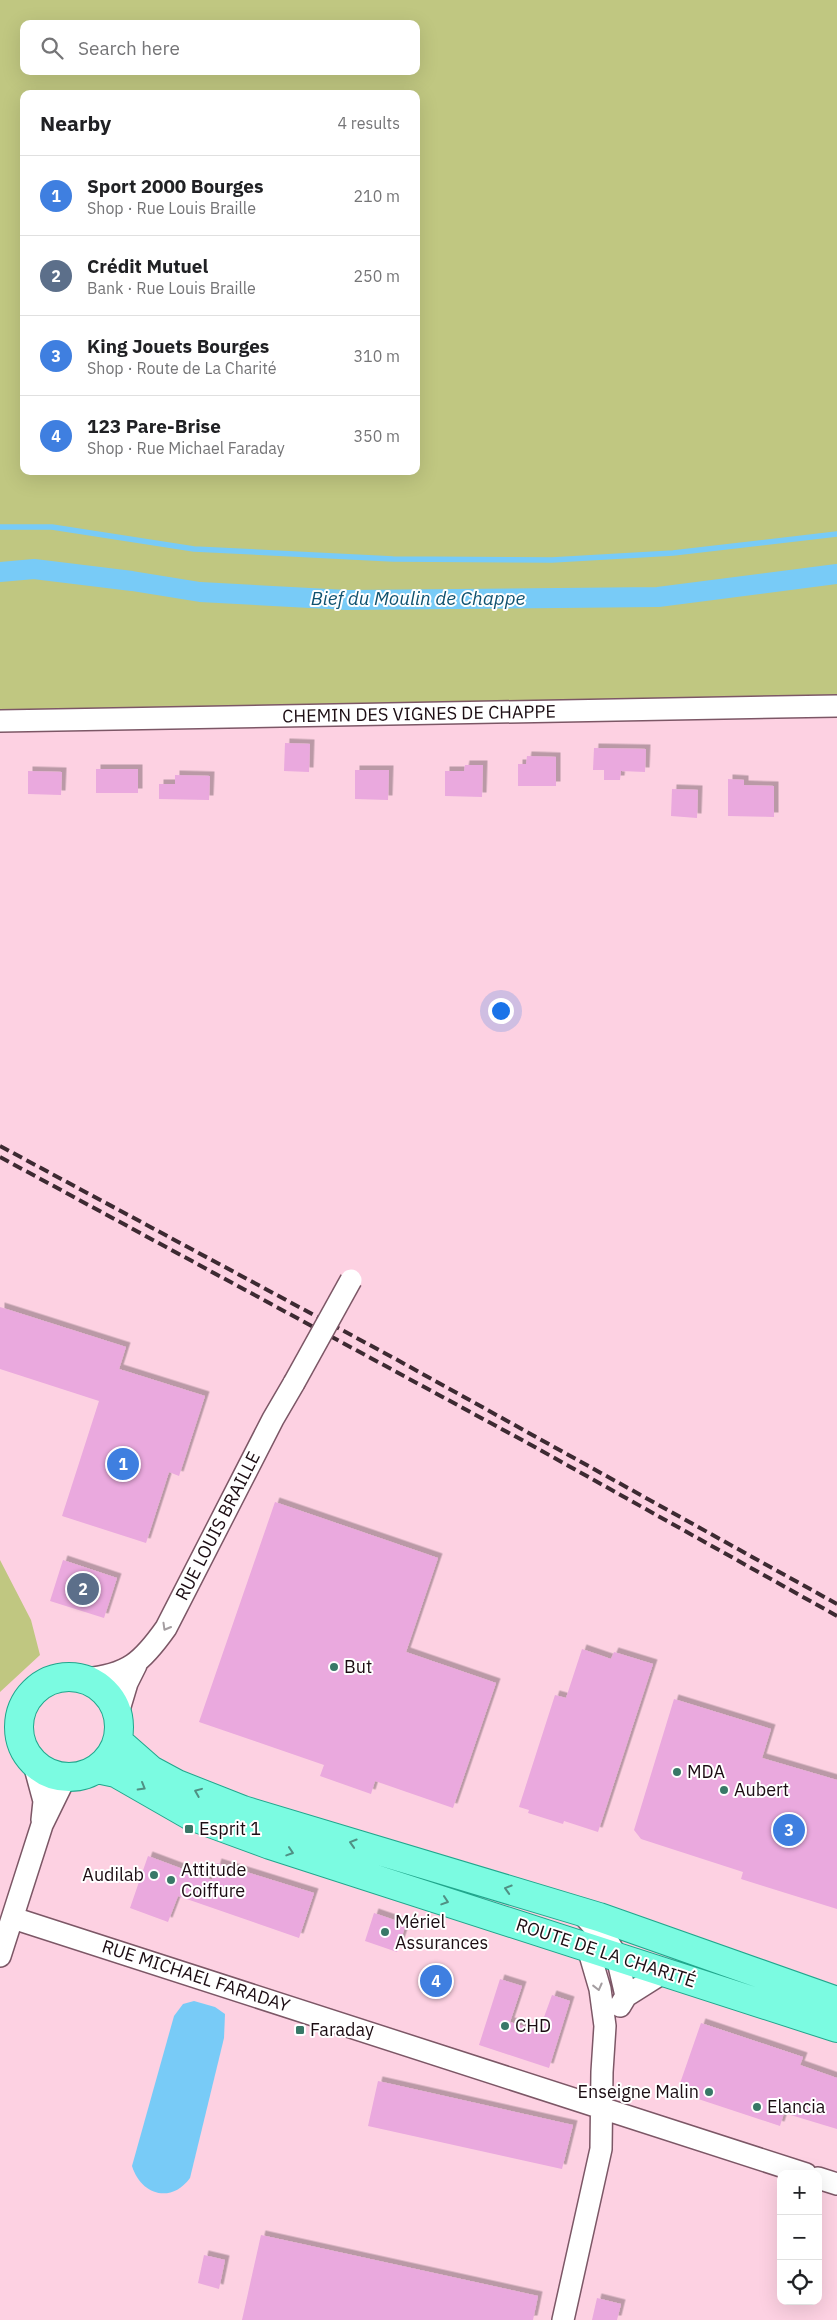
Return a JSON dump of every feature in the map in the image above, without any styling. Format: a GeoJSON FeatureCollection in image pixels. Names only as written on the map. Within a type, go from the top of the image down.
{"type":"FeatureCollection","features":[{"type":"Feature","properties":{"kind":"main road"},"geometry":{"type":"LineString","coordinates":[[67,1676],[85,1679],[106,1692],[118,1713],[120,1727],[118,1741],[110,1757],[97,1769],[82,1776],[65,1778],[48,1773],[20,1752],[18,1727],[12,1706],[50,1680],[67,1676]]}},
{"type":"Feature","properties":{"kind":"main road","name":"ROUTE DE LA CHARITÉ"},"geometry":{"type":"LineString","coordinates":[[118,1741],[151,1770],[177,1784],[243,1810],[580,1911],[837,2001]]}},
{"type":"Feature","properties":{"kind":"main road","name":"ROUTE DE LA CHARITÉ"},"geometry":{"type":"LineString","coordinates":[[97,1769],[116,1773],[191,1816],[212,1825],[605,1950],[664,1972],[837,2028]]}},
{"type":"Feature","properties":{"kind":"main road"},"geometry":{"type":"LineString","coordinates":[[605,1950],[623,1944],[837,2011]]}},
{"type":"Feature","properties":{"kind":"street","name":"CHEMIN DES VIGNES DE CHAPPE"},"geometry":{"type":"LineString","coordinates":[[0,721],[837,706]]}},
{"type":"Feature","properties":{"kind":"street","name":"RUE LOUIS BRAILLE"},"geometry":{"type":"LineString","coordinates":[[118,1713],[124,1689],[136,1665],[166,1628],[294,1383],[351,1280]]}},
{"type":"Feature","properties":{"kind":"street","name":"RUE LOUIS BRAILLE"},"geometry":{"type":"LineString","coordinates":[[85,1679],[100,1678],[136,1665]]}},
{"type":"Feature","properties":{"kind":"street"},"geometry":{"type":"LineString","coordinates":[[20,1752],[44,1801],[42,1825]]}},
{"type":"Feature","properties":{"kind":"street"},"geometry":{"type":"LineString","coordinates":[[0,1956],[42,1825],[65,1778]]}},
{"type":"Feature","properties":{"kind":"street"},"geometry":{"type":"LineString","coordinates":[[580,1911],[605,1950],[626,1996]]}},
{"type":"Feature","properties":{"kind":"street","name":"RUE MICHAEL FARADAY"},"geometry":{"type":"LineString","coordinates":[[13,1918],[793,2170]]}},
{"type":"Feature","properties":{"kind":"street"},"geometry":{"type":"LineString","coordinates":[[564,2320],[601,2149],[602,2072],[605,2026],[600,1989],[605,1950]]}},
{"type":"Feature","properties":{"kind":"street"},"geometry":{"type":"LineString","coordinates":[[605,2026],[626,1996],[664,1972]]}},
{"type":"Feature","properties":{"kind":"street"},"geometry":{"type":"LineString","coordinates":[[822,2179],[837,2184]]}},
{"type":"Feature","properties":{"kind":"green space"},"geometry":{"type":"Polygon","coordinates":[[[0,0],[837,0],[837,706],[0,721],[0,0]]]}},
{"type":"Feature","properties":{"kind":"green space"},"geometry":{"type":"Polygon","coordinates":[[[0,1560],[31,1620],[40,1655],[0,1692],[0,1560]]]}},
{"type":"Feature","properties":{"kind":"water"},"geometry":{"type":"Polygon","coordinates":[[[194,2001],[215,2007],[225,2014],[224,2038],[190,2178],[174,2191],[157,2193],[142,2184],[132,2166],[174,2016],[183,2004],[194,2001]]]}},
{"type":"Feature","properties":{"kind":"building"},"geometry":{"type":"Polygon","coordinates":[[[285,743],[310,744],[309,772],[284,771],[285,743]]]}},
{"type":"Feature","properties":{"kind":"building"},"geometry":{"type":"Polygon","coordinates":[[[594,748],[646,749],[645,772],[621,771],[620,780],[604,780],[604,770],[593,770],[594,748]]]}},
{"type":"Feature","properties":{"kind":"building"},"geometry":{"type":"Polygon","coordinates":[[[527,756],[556,757],[556,786],[518,786],[518,764],[526,764],[527,756]]]}},
{"type":"Feature","properties":{"kind":"building"},"geometry":{"type":"Polygon","coordinates":[[[465,765],[483,765],[482,797],[445,796],[445,771],[464,771],[465,765]]]}},
{"type":"Feature","properties":{"kind":"building"},"geometry":{"type":"Polygon","coordinates":[[[96,769],[138,769],[138,793],[96,793],[96,769]]]}},
{"type":"Feature","properties":{"kind":"building"},"geometry":{"type":"Polygon","coordinates":[[[355,770],[389,770],[388,800],[355,799],[355,770]]]}},
{"type":"Feature","properties":{"kind":"building"},"geometry":{"type":"Polygon","coordinates":[[[28,771],[62,772],[61,795],[28,794],[28,771]]]}},
{"type":"Feature","properties":{"kind":"building"},"geometry":{"type":"Polygon","coordinates":[[[175,775],[210,776],[209,800],[159,799],[159,784],[175,784],[175,775]]]}},
{"type":"Feature","properties":{"kind":"building"},"geometry":{"type":"Polygon","coordinates":[[[728,779],[744,780],[744,785],[774,786],[774,817],[728,816],[728,779]]]}},
{"type":"Feature","properties":{"kind":"building"},"geometry":{"type":"Polygon","coordinates":[[[672,789],[698,790],[697,818],[671,816],[672,789]]]}},
{"type":"Feature","properties":{"kind":"building"},"geometry":{"type":"Polygon","coordinates":[[[0,1307],[126,1347],[119,1369],[205,1396],[179,1476],[169,1472],[146,1543],[62,1516],[99,1401],[0,1369],[0,1307]]]}},
{"type":"Feature","properties":{"kind":"building","name":"But"},"geometry":{"type":"Polygon","coordinates":[[[275,1502],[438,1558],[406,1652],[496,1683],[453,1808],[375,1781],[371,1794],[320,1776],[324,1765],[199,1722],[275,1502]]]}},
{"type":"Feature","properties":{"kind":"building"},"geometry":{"type":"Polygon","coordinates":[[[63,1560],[117,1578],[104,1618],[50,1601],[63,1560]]]}},
{"type":"Feature","properties":{"kind":"building"},"geometry":{"type":"Polygon","coordinates":[[[582,1649],[611,1659],[614,1652],[653,1664],[598,1832],[564,1821],[563,1824],[528,1813],[529,1810],[519,1807],[555,1695],[566,1698],[582,1649]]]}},
{"type":"Feature","properties":{"kind":"building"},"geometry":{"type":"Polygon","coordinates":[[[674,1699],[771,1729],[762,1758],[837,1780],[837,1909],[741,1879],[743,1872],[641,1839],[634,1830],[674,1699]]]}},
{"type":"Feature","properties":{"kind":"building"},"geometry":{"type":"Polygon","coordinates":[[[148,1856],[212,1880],[217,1863],[314,1893],[299,1938],[178,1896],[168,1922],[130,1908],[148,1856]]]}},
{"type":"Feature","properties":{"kind":"building","name":"Mériel Assurances"},"geometry":{"type":"Polygon","coordinates":[[[374,1913],[406,1924],[397,1952],[365,1941],[374,1913]]]}},
{"type":"Feature","properties":{"kind":"building","name":"CHD"},"geometry":{"type":"Polygon","coordinates":[[[500,1979],[522,1986],[510,2022],[539,2031],[552,1995],[570,2001],[549,2068],[479,2045],[500,1979]]]}},
{"type":"Feature","properties":{"kind":"building"},"geometry":{"type":"Polygon","coordinates":[[[701,2023],[803,2057],[800,2065],[837,2078],[837,2129],[784,2113],[780,2126],[677,2092],[701,2023]]]}},
{"type":"Feature","properties":{"kind":"building"},"geometry":{"type":"Polygon","coordinates":[[[378,2081],[573,2125],[562,2169],[368,2126],[378,2081]]]}},
{"type":"Feature","properties":{"kind":"building"},"geometry":{"type":"Polygon","coordinates":[[[261,2235],[538,2296],[533,2320],[242,2320],[261,2235]]]}},
{"type":"Feature","properties":{"kind":"building"},"geometry":{"type":"Polygon","coordinates":[[[204,2255],[225,2260],[219,2289],[198,2283],[204,2255]]]}},
{"type":"Feature","properties":{"kind":"building"},"geometry":{"type":"Polygon","coordinates":[[[597,2298],[621,2304],[617,2320],[592,2320],[597,2298]]]}},
{"type":"Feature","properties":{"kind":"waterway"},"geometry":{"type":"LineString","coordinates":[[0,527],[52,527],[194,549],[393,559],[552,560],[673,553],[837,534]]}},
{"type":"Feature","properties":{"kind":"waterway","name":"Bief du Moulin de Chappe"},"geometry":{"type":"LineString","coordinates":[[0,572],[34,569],[132,581],[200,592],[347,600],[658,597],[837,574]]}},
{"type":"Feature","properties":{"kind":"railway"},"geometry":{"type":"LineString","coordinates":[[0,1146],[392,1357],[837,1604]]}},
{"type":"Feature","properties":{"kind":"railway"},"geometry":{"type":"LineString","coordinates":[[0,1157],[533,1446],[837,1616]]}},
{"type":"Feature","properties":{"kind":"place","name":"Sport 2000 Bourges"},"geometry":{"type":"Point","coordinates":[123,1464]}},
{"type":"Feature","properties":{"kind":"place","name":"Crédit Mutuel"},"geometry":{"type":"Point","coordinates":[83,1589]}},
{"type":"Feature","properties":{"kind":"place","name":"But"},"geometry":{"type":"Point","coordinates":[334,1667]}},
{"type":"Feature","properties":{"kind":"place","name":"MDA"},"geometry":{"type":"Point","coordinates":[677,1772]}},
{"type":"Feature","properties":{"kind":"place","name":"Aubert"},"geometry":{"type":"Point","coordinates":[724,1790]}},
{"type":"Feature","properties":{"kind":"place","name":"Esprit 1"},"geometry":{"type":"Point","coordinates":[189,1829]}},
{"type":"Feature","properties":{"kind":"place","name":"King Jouets Bourges"},"geometry":{"type":"Point","coordinates":[789,1830]}},
{"type":"Feature","properties":{"kind":"place","name":"Audilab"},"geometry":{"type":"Point","coordinates":[154,1875]}},
{"type":"Feature","properties":{"kind":"place","name":"Attitude Coiffure"},"geometry":{"type":"Point","coordinates":[171,1880]}},
{"type":"Feature","properties":{"kind":"place","name":"Mériel Assurances"},"geometry":{"type":"Point","coordinates":[385,1932]}},
{"type":"Feature","properties":{"kind":"place","name":"123 Pare-Brise"},"geometry":{"type":"Point","coordinates":[436,1981]}},
{"type":"Feature","properties":{"kind":"place","name":"CHD"},"geometry":{"type":"Point","coordinates":[505,2026]}},
{"type":"Feature","properties":{"kind":"place","name":"Faraday"},"geometry":{"type":"Point","coordinates":[300,2030]}},
{"type":"Feature","properties":{"kind":"place","name":"Enseigne Malin"},"geometry":{"type":"Point","coordinates":[709,2092]}},
{"type":"Feature","properties":{"kind":"place","name":"Elancia"},"geometry":{"type":"Point","coordinates":[757,2107]}}]}
